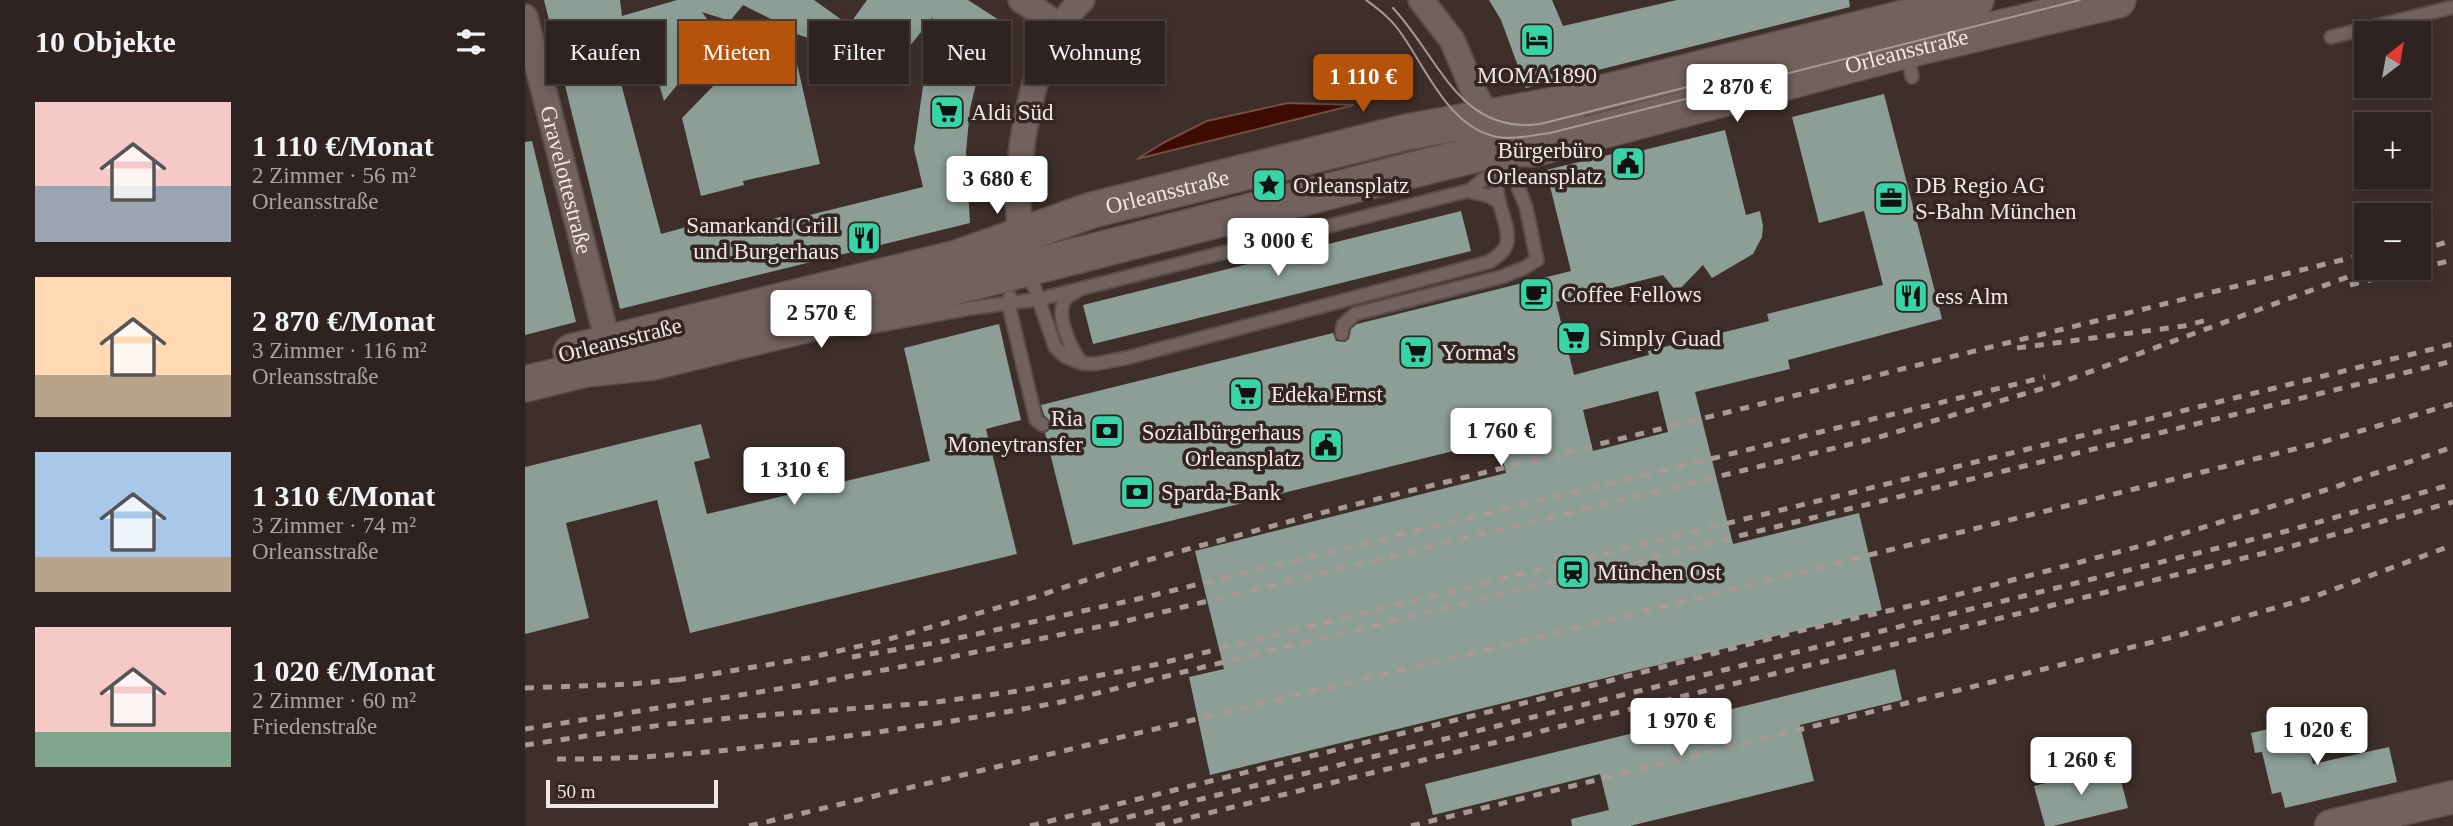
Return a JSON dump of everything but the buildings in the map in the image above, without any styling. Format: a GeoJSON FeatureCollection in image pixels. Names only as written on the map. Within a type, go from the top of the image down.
{"type":"FeatureCollection","features":[{"type":"Feature","properties":{"kind":"main road","name":"Orleansstraße"},"geometry":{"type":"LineString","coordinates":[[1506,149],[1558,104],[1905,37],[2118,0]]}},
{"type":"Feature","properties":{"kind":"main road","name":"Orleansstraße"},"geometry":{"type":"LineString","coordinates":[[525,364],[612,353],[786,300],[1002,263],[1506,149],[1905,37],[1972,11]]}},
{"type":"Feature","properties":{"kind":"main road","name":"Orleansstraße"},"geometry":{"type":"LineString","coordinates":[[525,384],[586,369],[612,353],[653,362],[835,318],[1002,263]]}},
{"type":"Feature","properties":{"kind":"street"},"geometry":{"type":"LineString","coordinates":[[1021,0],[1053,21]]}},
{"type":"Feature","properties":{"kind":"street"},"geometry":{"type":"LineString","coordinates":[[1063,21],[1083,0]]}},
{"type":"Feature","properties":{"kind":"street"},"geometry":{"type":"LineString","coordinates":[[1421,0],[1452,40],[1475,94],[1506,149]]}},
{"type":"Feature","properties":{"kind":"street","name":"Gravelottestraße"},"geometry":{"type":"LineString","coordinates":[[525,17],[612,353]]}},
{"type":"Feature","properties":{"kind":"street"},"geometry":{"type":"LineString","coordinates":[[1002,263],[1018,195],[1026,123],[1035,84]]}},
{"type":"Feature","properties":{"kind":"street"},"geometry":{"type":"LineString","coordinates":[[2331,826],[2453,797]]}},
{"type":"Feature","properties":{"kind":"lane"},"geometry":{"type":"LineString","coordinates":[[2330,37],[2453,7]]}},
{"type":"Feature","properties":{"kind":"lane"},"geometry":{"type":"LineString","coordinates":[[1852,51],[1905,37]]}},
{"type":"Feature","properties":{"kind":"lane"},"geometry":{"type":"LineString","coordinates":[[1002,263],[1034,286],[1055,347],[1066,357],[1081,363],[1094,364],[1126,358],[1489,262],[1500,254],[1507,244],[1499,202],[1510,138],[1524,132],[1588,117]]}},
{"type":"Feature","properties":{"kind":"lane"},"geometry":{"type":"LineString","coordinates":[[1342,334],[1343,326],[1355,314],[1501,277],[1537,260],[1525,207],[1506,149]]}},
{"type":"Feature","properties":{"kind":"lane","name":"Orleansstraße"},"geometry":{"type":"LineString","coordinates":[[1469,191],[1506,149]]}},
{"type":"Feature","properties":{"kind":"lane"},"geometry":{"type":"LineString","coordinates":[[1040,299],[1469,191],[1489,195],[1499,202]]}},
{"type":"Feature","properties":{"kind":"lane"},"geometry":{"type":"LineString","coordinates":[[1002,263],[1040,299]]}},
{"type":"Feature","properties":{"kind":"lane"},"geometry":{"type":"LineString","coordinates":[[1002,263],[1036,420],[1043,425]]}},
{"type":"Feature","properties":{"kind":"lane"},"geometry":{"type":"LineString","coordinates":[[1081,288],[1065,298],[1060,311],[1072,350],[1081,363]]}},
{"type":"Feature","properties":{"kind":"lane"},"geometry":{"type":"LineString","coordinates":[[752,323],[786,300]]}},
{"type":"Feature","properties":{"kind":"lane"},"geometry":{"type":"LineString","coordinates":[[525,372],[612,353],[652,341],[702,334]]}},
{"type":"Feature","properties":{"kind":"shaded area"},"geometry":{"type":"Polygon","coordinates":[[[1288,103],[1354,105],[1137,159],[1207,121],[1288,103]]]}},
{"type":"Feature","properties":{"kind":"tram line"},"geometry":{"type":"LineString","coordinates":[[1366,0],[1395,25],[1439,93],[1464,121],[1479,131],[1510,138],[1550,133],[2080,0]]}},
{"type":"Feature","properties":{"kind":"tram line"},"geometry":{"type":"LineString","coordinates":[[1393,8],[1453,88],[1470,105],[1489,117],[1512,124],[1540,124],[1743,73]]}},
{"type":"Feature","properties":{"kind":"railway"},"geometry":{"type":"LineString","coordinates":[[2431,247],[2453,240]]}},
{"type":"Feature","properties":{"kind":"railway"},"geometry":{"type":"LineString","coordinates":[[677,680],[808,658],[886,640],[1038,596],[1137,563],[1313,515],[2354,257]]}},
{"type":"Feature","properties":{"kind":"railway"},"geometry":{"type":"LineString","coordinates":[[2350,285],[2453,260]]}},
{"type":"Feature","properties":{"kind":"railway"},"geometry":{"type":"LineString","coordinates":[[525,729],[797,686],[1122,622],[1876,438],[2054,385],[2354,275]]}},
{"type":"Feature","properties":{"kind":"railway"},"geometry":{"type":"LineString","coordinates":[[2017,348],[2184,326],[2207,320]]}},
{"type":"Feature","properties":{"kind":"railway"},"geometry":{"type":"LineString","coordinates":[[525,745],[668,724],[929,703],[1018,691],[1154,665],[2453,344]]}},
{"type":"Feature","properties":{"kind":"railway"},"geometry":{"type":"LineString","coordinates":[[557,759],[651,756],[776,745],[934,724],[1061,702],[2453,361]]}},
{"type":"Feature","properties":{"kind":"railway"},"geometry":{"type":"LineString","coordinates":[[852,657],[940,642],[1138,599],[2045,377]]}},
{"type":"Feature","properties":{"kind":"railway"},"geometry":{"type":"LineString","coordinates":[[749,826],[1532,639],[2319,443],[2453,404]]}},
{"type":"Feature","properties":{"kind":"railway"},"geometry":{"type":"LineString","coordinates":[[1030,826],[1548,697],[1803,630],[1941,599],[2152,543],[2329,489],[2453,447]]}},
{"type":"Feature","properties":{"kind":"railway"},"geometry":{"type":"LineString","coordinates":[[1092,826],[2287,531],[2453,484]]}},
{"type":"Feature","properties":{"kind":"railway"},"geometry":{"type":"LineString","coordinates":[[1156,826],[2285,548],[2453,502]]}},
{"type":"Feature","properties":{"kind":"railway"},"geometry":{"type":"LineString","coordinates":[[1411,826],[2173,637],[2313,597],[2453,545]]}},
{"type":"Feature","properties":{"kind":"railway"},"geometry":{"type":"LineString","coordinates":[[525,688],[686,679]]}},
{"type":"Feature","properties":{"kind":"place","name":"MOMA1890"},"geometry":{"type":"Point","coordinates":[1537,40]}},
{"type":"Feature","properties":{"kind":"place","name":"Aldi Süd"},"geometry":{"type":"Point","coordinates":[947,112]}},
{"type":"Feature","properties":{"kind":"place","name":"Bürgerbüro Orleansplatz"},"geometry":{"type":"Point","coordinates":[1628,163]}},
{"type":"Feature","properties":{"kind":"place","name":"Orleansplatz"},"geometry":{"type":"Point","coordinates":[1269,185]}},
{"type":"Feature","properties":{"kind":"place","name":"DB Regio AG S-Bahn München"},"geometry":{"type":"Point","coordinates":[1891,198]}},
{"type":"Feature","properties":{"kind":"place","name":"Samarkand Grill und Burgerhaus"},"geometry":{"type":"Point","coordinates":[864,238]}},
{"type":"Feature","properties":{"kind":"place","name":"Coffee Fellows"},"geometry":{"type":"Point","coordinates":[1536,294]}},
{"type":"Feature","properties":{"kind":"place","name":"ess Alm"},"geometry":{"type":"Point","coordinates":[1911,296]}},
{"type":"Feature","properties":{"kind":"place","name":"Simply Guad"},"geometry":{"type":"Point","coordinates":[1574,338]}},
{"type":"Feature","properties":{"kind":"place","name":"Yorma's"},"geometry":{"type":"Point","coordinates":[1416,352]}},
{"type":"Feature","properties":{"kind":"place","name":"Edeka Ernst"},"geometry":{"type":"Point","coordinates":[1246,394]}},
{"type":"Feature","properties":{"kind":"place","name":"Ria Moneytransfer"},"geometry":{"type":"Point","coordinates":[1107,431]}},
{"type":"Feature","properties":{"kind":"place","name":"Sozialbürgerhaus Orleansplatz"},"geometry":{"type":"Point","coordinates":[1326,445]}},
{"type":"Feature","properties":{"kind":"place","name":"Sparda-Bank"},"geometry":{"type":"Point","coordinates":[1137,492]}},
{"type":"Feature","properties":{"kind":"place","name":"München Ost"},"geometry":{"type":"Point","coordinates":[1573,572]}}]}
